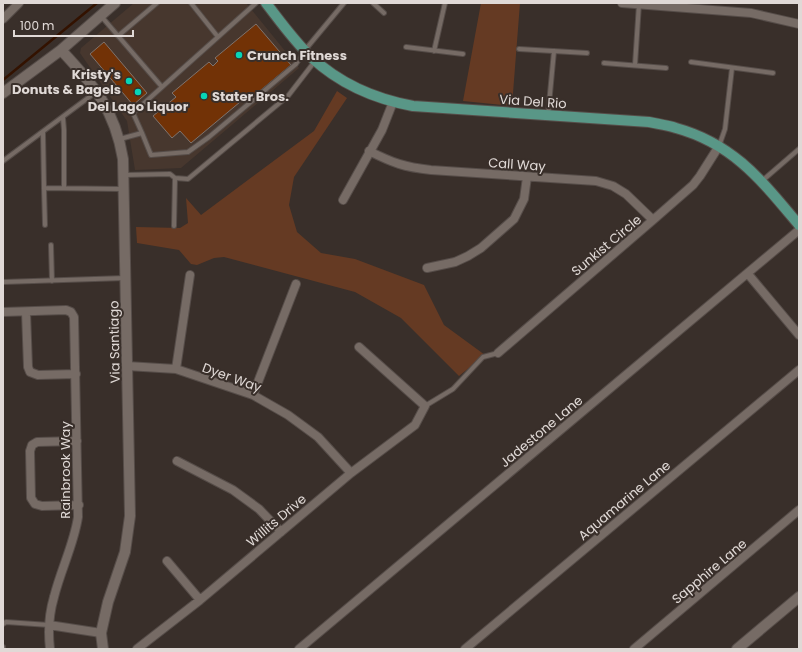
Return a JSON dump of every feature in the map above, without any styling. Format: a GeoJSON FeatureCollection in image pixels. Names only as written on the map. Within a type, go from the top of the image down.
{"type":"FeatureCollection","features":[{"type":"Feature","properties":{"kind":"main road","name":"Via Del Rio"},"geometry":{"type":"LineString","coordinates":[[266,3],[315,60],[329,72],[351,86],[371,95],[392,102],[420,106],[649,122],[676,128],[705,138],[743,162],[762,181],[799,225]]}},
{"type":"Feature","properties":{"kind":"street"},"geometry":{"type":"LineString","coordinates":[[3,18],[19,3]]}},
{"type":"Feature","properties":{"kind":"street"},"geometry":{"type":"LineString","coordinates":[[3,93],[61,50],[116,3]]}},
{"type":"Feature","properties":{"kind":"street"},"geometry":{"type":"LineString","coordinates":[[622,3],[664,5],[751,13],[799,24]]}},
{"type":"Feature","properties":{"kind":"street","name":"Via Santiago"},"geometry":{"type":"LineString","coordinates":[[61,50],[89,80],[110,114],[120,139],[123,159],[130,516],[125,552],[108,602],[101,633],[102,649]]}},
{"type":"Feature","properties":{"kind":"street"},"geometry":{"type":"LineString","coordinates":[[342,200],[382,130],[392,102]]}},
{"type":"Feature","properties":{"kind":"street","name":"Sunkist Circle"},"geometry":{"type":"LineString","coordinates":[[498,352],[654,220],[692,185],[700,176],[719,146]]}},
{"type":"Feature","properties":{"kind":"street","name":"Call Way"},"geometry":{"type":"LineString","coordinates":[[369,151],[386,160],[409,167],[596,181],[613,186],[626,194],[654,220]]}},
{"type":"Feature","properties":{"kind":"street"},"geometry":{"type":"LineString","coordinates":[[428,268],[455,262],[468,256],[481,248],[514,220],[524,199],[527,176]]}},
{"type":"Feature","properties":{"kind":"street","name":"Jadestone Lane"},"geometry":{"type":"LineString","coordinates":[[299,649],[799,230]]}},
{"type":"Feature","properties":{"kind":"street"},"geometry":{"type":"LineString","coordinates":[[748,274],[799,335]]}},
{"type":"Feature","properties":{"kind":"street"},"geometry":{"type":"LineString","coordinates":[[176,369],[190,275]]}},
{"type":"Feature","properties":{"kind":"street"},"geometry":{"type":"LineString","coordinates":[[253,395],[296,284]]}},
{"type":"Feature","properties":{"kind":"street","name":"Rainbrook Way"},"geometry":{"type":"LineString","coordinates":[[26,312],[66,310],[71,312],[74,317],[79,505],[77,527],[53,597],[49,625],[50,649]]}},
{"type":"Feature","properties":{"kind":"street"},"geometry":{"type":"LineString","coordinates":[[3,312],[26,312],[28,367],[30,372],[38,375],[76,374]]}},
{"type":"Feature","properties":{"kind":"street"},"geometry":{"type":"LineString","coordinates":[[359,347],[425,406]]}},
{"type":"Feature","properties":{"kind":"street","name":"Dyer Way"},"geometry":{"type":"LineString","coordinates":[[127,366],[176,369],[253,395],[288,415],[318,437],[351,473]]}},
{"type":"Feature","properties":{"kind":"street","name":"Aquamarine Lane"},"geometry":{"type":"LineString","coordinates":[[465,649],[799,370]]}},
{"type":"Feature","properties":{"kind":"street","name":"Willits Drive"},"geometry":{"type":"LineString","coordinates":[[137,649],[200,600],[351,473],[415,425],[425,406]]}},
{"type":"Feature","properties":{"kind":"street"},"geometry":{"type":"LineString","coordinates":[[77,441],[37,442],[32,445],[30,450],[31,498],[35,504],[42,506],[79,505]]}},
{"type":"Feature","properties":{"kind":"street"},"geometry":{"type":"LineString","coordinates":[[177,461],[233,490],[259,509],[281,532]]}},
{"type":"Feature","properties":{"kind":"street","name":"Sapphire Lane"},"geometry":{"type":"LineString","coordinates":[[634,649],[799,510]]}},
{"type":"Feature","properties":{"kind":"street"},"geometry":{"type":"LineString","coordinates":[[167,561],[200,600]]}},
{"type":"Feature","properties":{"kind":"street"},"geometry":{"type":"LineString","coordinates":[[737,649],[799,597]]}},
{"type":"Feature","properties":{"kind":"street"},"geometry":{"type":"LineString","coordinates":[[49,625],[101,633]]}},
{"type":"Feature","properties":{"kind":"lane"},"geometry":{"type":"LineString","coordinates":[[118,36],[157,3]]}},
{"type":"Feature","properties":{"kind":"lane"},"geometry":{"type":"LineString","coordinates":[[190,3],[218,37]]}},
{"type":"Feature","properties":{"kind":"lane"},"geometry":{"type":"LineString","coordinates":[[256,3],[133,113],[151,155],[188,152],[209,137],[296,64],[305,50],[344,3]]}},
{"type":"Feature","properties":{"kind":"lane"},"geometry":{"type":"LineString","coordinates":[[372,3],[384,13]]}},
{"type":"Feature","properties":{"kind":"lane"},"geometry":{"type":"LineString","coordinates":[[434,51],[445,3]]}},
{"type":"Feature","properties":{"kind":"lane"},"geometry":{"type":"LineString","coordinates":[[635,65],[639,4]]}},
{"type":"Feature","properties":{"kind":"lane"},"geometry":{"type":"LineString","coordinates":[[100,16],[162,87]]}},
{"type":"Feature","properties":{"kind":"lane"},"geometry":{"type":"LineString","coordinates":[[406,47],[463,54]]}},
{"type":"Feature","properties":{"kind":"lane"},"geometry":{"type":"LineString","coordinates":[[519,49],[587,53]]}},
{"type":"Feature","properties":{"kind":"lane"},"geometry":{"type":"LineString","coordinates":[[548,115],[554,51]]}},
{"type":"Feature","properties":{"kind":"lane"},"geometry":{"type":"LineString","coordinates":[[123,176],[170,174],[175,178],[188,180],[288,96],[315,60]]}},
{"type":"Feature","properties":{"kind":"lane"},"geometry":{"type":"LineString","coordinates":[[691,62],[773,73]]}},
{"type":"Feature","properties":{"kind":"lane"},"geometry":{"type":"LineString","coordinates":[[604,64],[666,68]]}},
{"type":"Feature","properties":{"kind":"lane"},"geometry":{"type":"LineString","coordinates":[[719,146],[724,129],[732,68]]}},
{"type":"Feature","properties":{"kind":"lane"},"geometry":{"type":"LineString","coordinates":[[3,161],[63,118],[96,91]]}},
{"type":"Feature","properties":{"kind":"lane"},"geometry":{"type":"LineString","coordinates":[[63,118],[64,188]]}},
{"type":"Feature","properties":{"kind":"lane"},"geometry":{"type":"LineString","coordinates":[[43,132],[45,225]]}},
{"type":"Feature","properties":{"kind":"lane"},"geometry":{"type":"LineString","coordinates":[[120,139],[142,133]]}},
{"type":"Feature","properties":{"kind":"lane"},"geometry":{"type":"LineString","coordinates":[[762,181],[799,149]]}},
{"type":"Feature","properties":{"kind":"lane"},"geometry":{"type":"LineString","coordinates":[[174,226],[175,178]]}},
{"type":"Feature","properties":{"kind":"lane"},"geometry":{"type":"LineString","coordinates":[[44,188],[123,189]]}},
{"type":"Feature","properties":{"kind":"lane"},"geometry":{"type":"LineString","coordinates":[[51,245],[52,281]]}},
{"type":"Feature","properties":{"kind":"lane"},"geometry":{"type":"LineString","coordinates":[[3,282],[125,278]]}},
{"type":"Feature","properties":{"kind":"lane"},"geometry":{"type":"LineString","coordinates":[[425,406],[453,389],[483,357],[498,352]]}},
{"type":"Feature","properties":{"kind":"lane"},"geometry":{"type":"LineString","coordinates":[[3,624],[6,622],[49,625]]}},
{"type":"Feature","properties":{"kind":"shaded area"},"geometry":{"type":"Polygon","coordinates":[[[134,3],[246,3],[299,68],[181,168],[135,170],[127,121],[80,53],[81,48],[134,3]]]}},
{"type":"Feature","properties":{"kind":"shaded area"},"geometry":{"type":"Polygon","coordinates":[[[481,3],[520,3],[512,106],[463,101],[481,3]]]}},
{"type":"Feature","properties":{"kind":"shaded area"},"geometry":{"type":"Polygon","coordinates":[[[337,91],[347,98],[294,177],[289,205],[297,232],[321,253],[355,259],[424,285],[444,325],[485,355],[459,376],[401,318],[355,292],[224,257],[214,258],[197,265],[191,264],[179,250],[137,243],[136,227],[180,228],[188,223],[186,198],[201,215],[314,131],[337,91]]]}},
{"type":"Feature","properties":{"kind":"building"},"geometry":{"type":"Polygon","coordinates":[[[256,24],[291,65],[249,100],[246,97],[191,143],[180,131],[172,138],[153,116],[176,97],[172,93],[209,62],[213,66],[218,61],[215,58],[256,24]]]}},
{"type":"Feature","properties":{"kind":"building"},"geometry":{"type":"Polygon","coordinates":[[[104,42],[147,93],[133,105],[90,54],[104,42]]]}},
{"type":"Feature","properties":{"kind":"waterway"},"geometry":{"type":"LineString","coordinates":[[3,80],[97,3]]}},
{"type":"Feature","properties":{"kind":"place","name":"Crunch Fitness"},"geometry":{"type":"Point","coordinates":[239,55]}},
{"type":"Feature","properties":{"kind":"place","name":"Kristy's Donuts & Bagels"},"geometry":{"type":"Point","coordinates":[129,81]}},
{"type":"Feature","properties":{"kind":"place","name":"Del Lago Liquor"},"geometry":{"type":"Point","coordinates":[138,92]}},
{"type":"Feature","properties":{"kind":"place","name":"Stater Bros."},"geometry":{"type":"Point","coordinates":[204,96]}}]}
